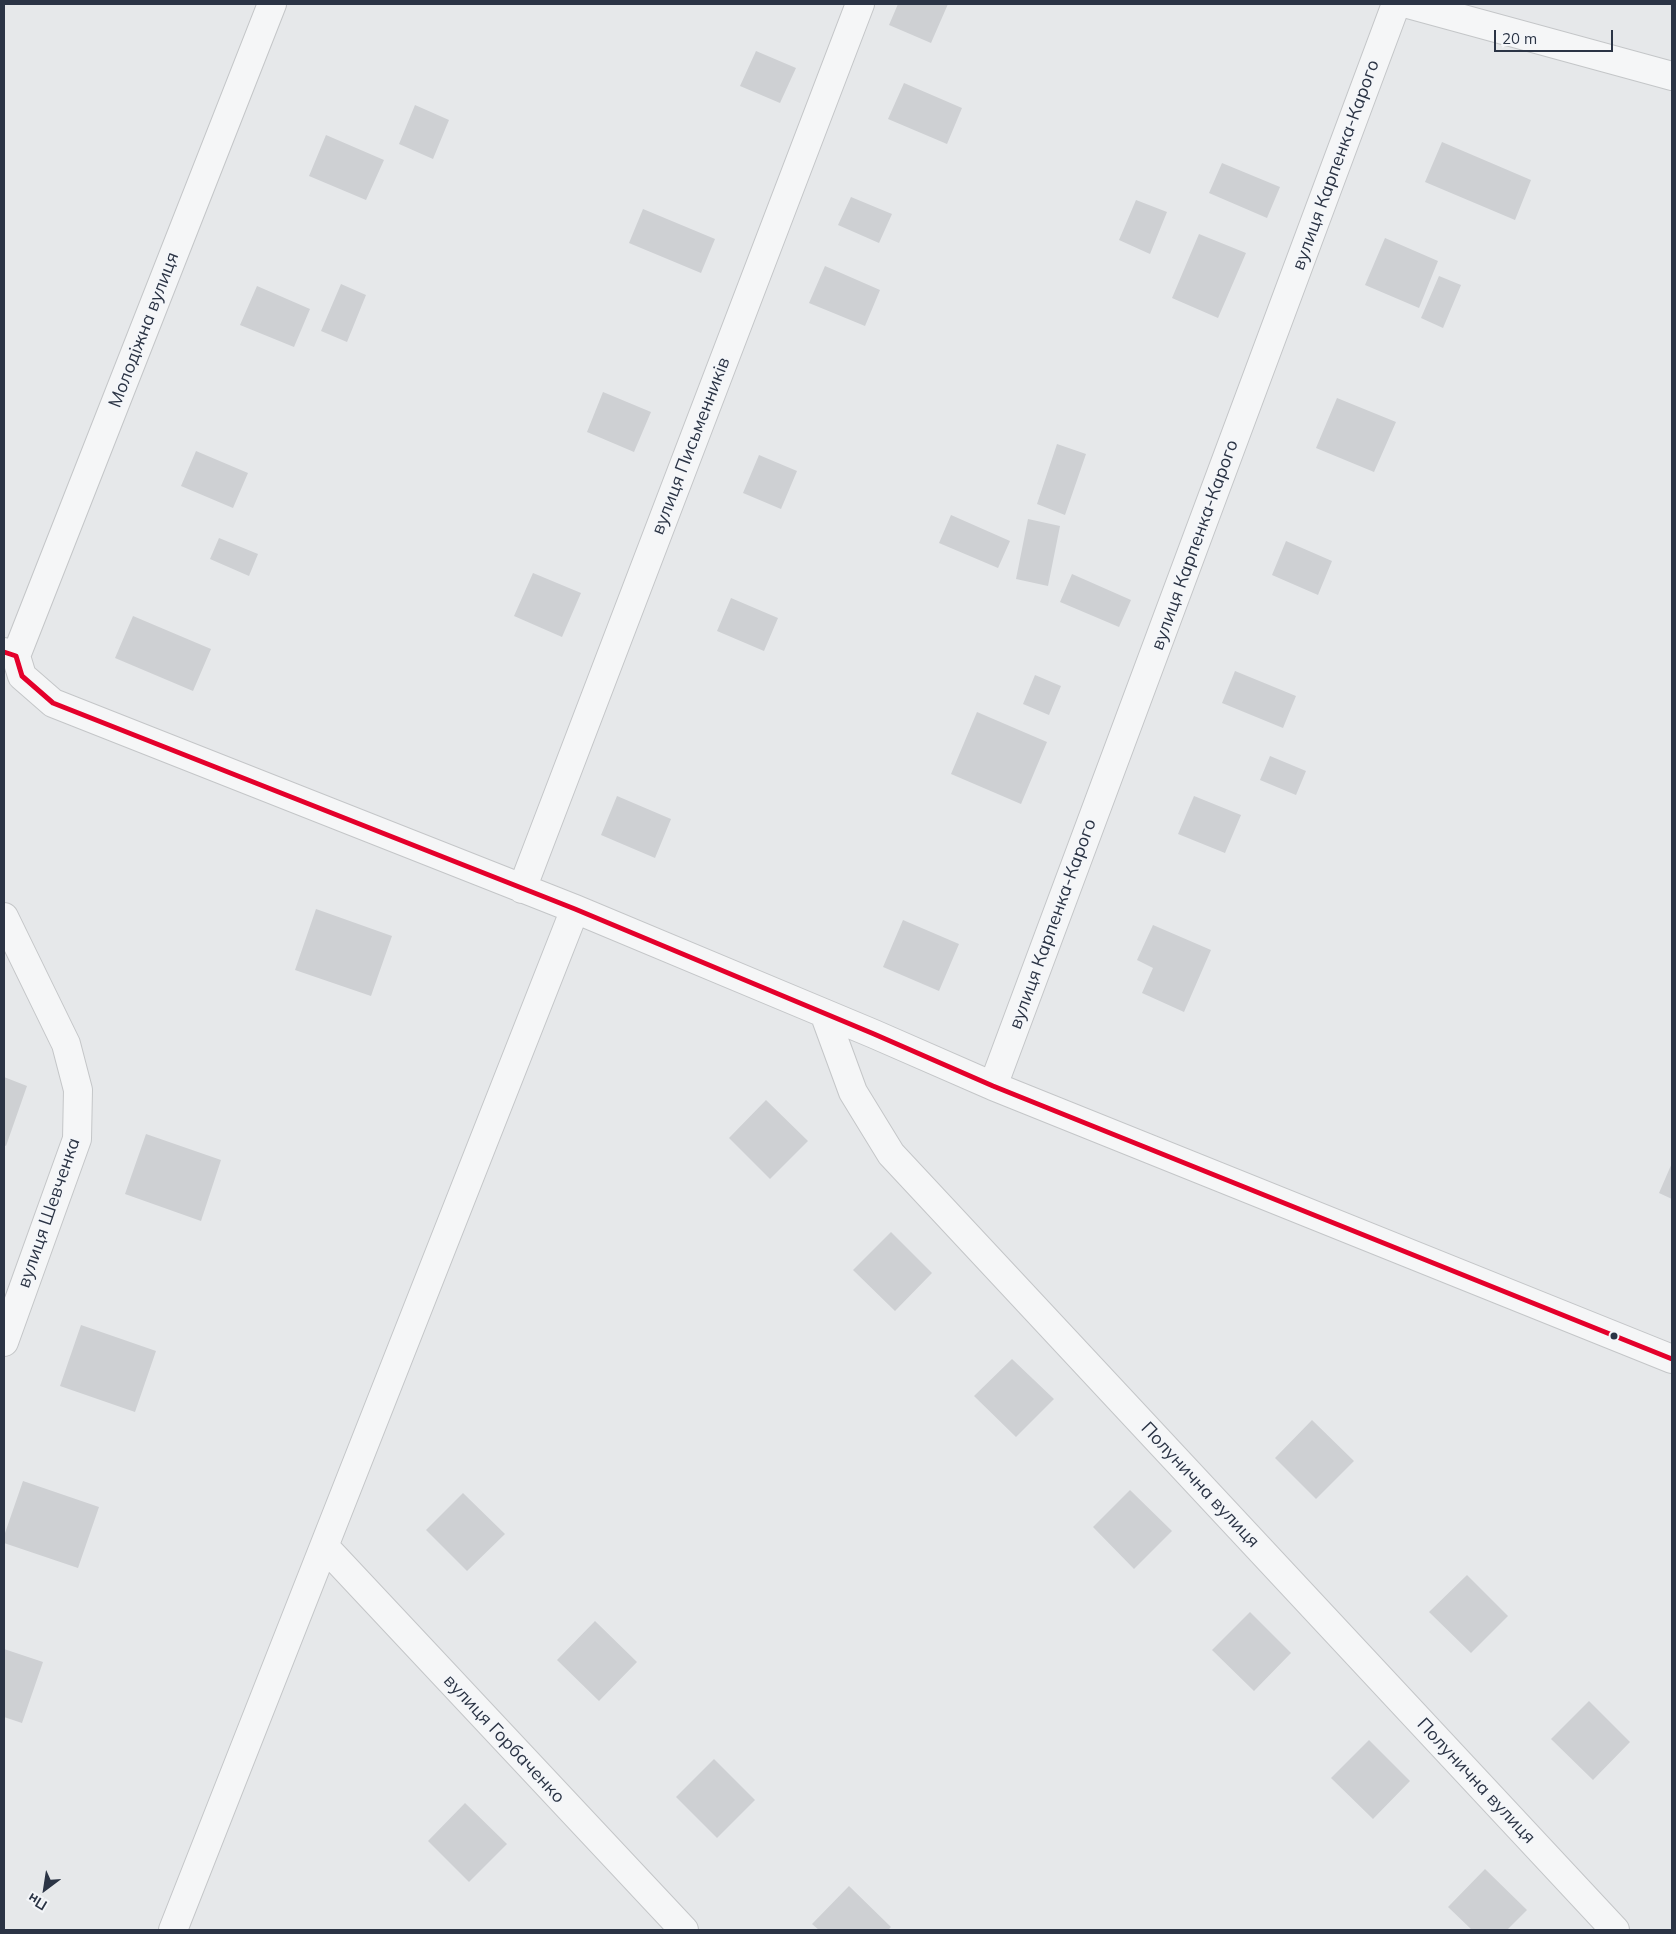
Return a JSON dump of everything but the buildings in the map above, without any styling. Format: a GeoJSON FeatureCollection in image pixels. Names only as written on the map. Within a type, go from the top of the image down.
{"type":"FeatureCollection","features":[{"type":"Feature","properties":{"kind":"street","name":"Молодіжна вулиця"},"geometry":{"type":"LineString","coordinates":[[10,654],[272,4]]}},
{"type":"Feature","properties":{"kind":"street","name":"вулиця Письменників"},"geometry":{"type":"LineString","coordinates":[[522,889],[860,4]]}},
{"type":"Feature","properties":{"kind":"street","name":"вулиця Карпенка-Карого"},"geometry":{"type":"LineString","coordinates":[[993,1086],[1396,4]]}},
{"type":"Feature","properties":{"kind":"street"},"geometry":{"type":"LineString","coordinates":[[1408,4],[1672,76]]}},
{"type":"Feature","properties":{"kind":"street"},"geometry":{"type":"LineString","coordinates":[[10,654],[22,676],[53,703],[576,910],[824,1013],[993,1086],[1672,1359]]}},
{"type":"Feature","properties":{"kind":"street"},"geometry":{"type":"LineString","coordinates":[[173,1930],[576,910]]}},
{"type":"Feature","properties":{"kind":"street","name":"вулиця Шевченка"},"geometry":{"type":"LineString","coordinates":[[4,917],[66,1044],[78,1090],[76,1139],[4,1342]]}},
{"type":"Feature","properties":{"kind":"street","name":"Полунична вулиця"},"geometry":{"type":"LineString","coordinates":[[824,1013],[853,1092],[891,1154],[1615,1930]]}},
{"type":"Feature","properties":{"kind":"street","name":"вулиця Горбаченко"},"geometry":{"type":"LineString","coordinates":[[325,1547],[684,1930]]}},
{"type":"Feature","properties":{"kind":"transit line"},"geometry":{"type":"LineString","coordinates":[[4,652],[16,656],[22,676],[53,703],[575,909],[993,1086],[1672,1359]]}}]}
